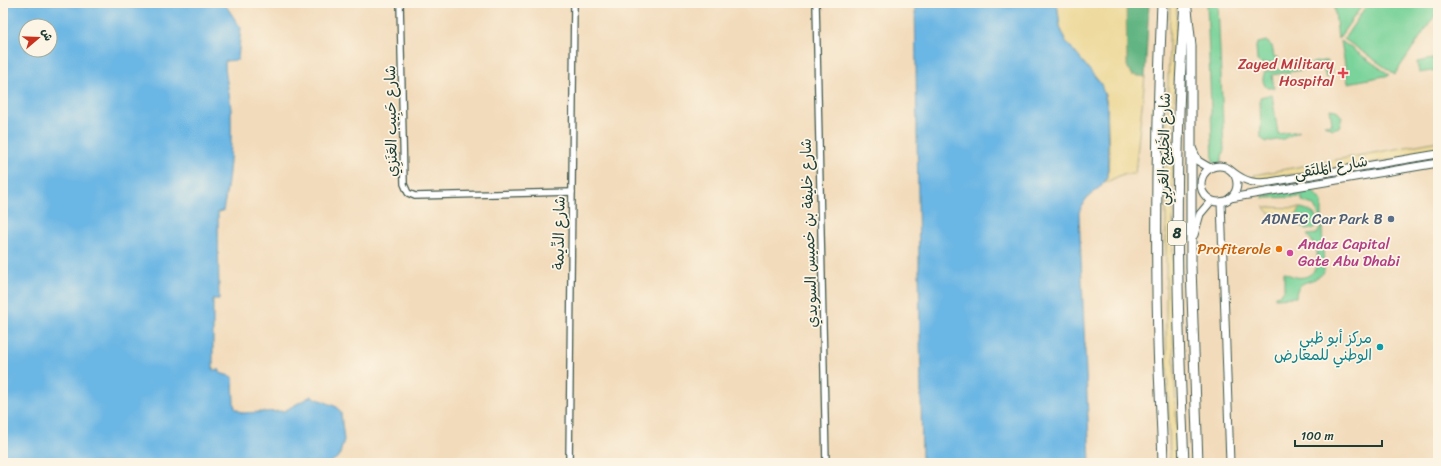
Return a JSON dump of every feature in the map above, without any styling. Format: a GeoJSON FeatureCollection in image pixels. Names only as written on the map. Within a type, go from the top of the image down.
{"type":"FeatureCollection","features":[{"type":"Feature","properties":{"kind":"main road","name":"شارع الخَلِيج العَربِي"},"geometry":{"type":"LineString","coordinates":[[1162,3],[1157,253],[1158,344],[1163,463]]}},
{"type":"Feature","properties":{"kind":"main road","name":"شارع الخَلِيج العَربِي"},"geometry":{"type":"LineString","coordinates":[[1184,463],[1177,229],[1180,72],[1185,3]]}},
{"type":"Feature","properties":{"kind":"main road"},"geometry":{"type":"LineString","coordinates":[[1185,3],[1191,46],[1191,267],[1198,463]]}},
{"type":"Feature","properties":{"kind":"street","name":"شارع حَبِيب العَنَزِي"},"geometry":{"type":"LineString","coordinates":[[400,3],[404,184],[408,193],[416,196],[572,192]]}},
{"type":"Feature","properties":{"kind":"street","name":"شارع الدِّيمة"},"geometry":{"type":"LineString","coordinates":[[569,463],[574,3]]}},
{"type":"Feature","properties":{"kind":"street","name":"شارع خليفة بن خميس السويدي"},"geometry":{"type":"LineString","coordinates":[[816,3],[826,463]]}},
{"type":"Feature","properties":{"kind":"street"},"geometry":{"type":"LineString","coordinates":[[1190,128],[1195,158],[1200,163],[1210,168]]}},
{"type":"Feature","properties":{"kind":"street","name":"شارع المُلتَقى"},"geometry":{"type":"LineString","coordinates":[[1234,173],[1244,180],[1254,183],[1270,182],[1438,154]]}},
{"type":"Feature","properties":{"kind":"street","name":"شارع المُلتَقى"},"geometry":{"type":"LineString","coordinates":[[1230,198],[1438,162]]}},
{"type":"Feature","properties":{"kind":"street"},"geometry":{"type":"LineString","coordinates":[[1220,165],[1225,166],[1234,173],[1236,178],[1236,188],[1230,198],[1222,202],[1211,201],[1203,193],[1201,188],[1202,176],[1210,168],[1220,165]]}},
{"type":"Feature","properties":{"kind":"street"},"geometry":{"type":"LineString","coordinates":[[1250,194],[1247,191],[1249,187],[1270,182]]}},
{"type":"Feature","properties":{"kind":"street"},"geometry":{"type":"LineString","coordinates":[[1191,267],[1197,220],[1211,201]]}},
{"type":"Feature","properties":{"kind":"street"},"geometry":{"type":"LineString","coordinates":[[1222,202],[1230,463]]}},
{"type":"Feature","properties":{"kind":"green space"},"geometry":{"type":"Polygon","coordinates":[[[1126,3],[1149,3],[1145,77],[1131,75],[1127,66],[1126,3]]]}},
{"type":"Feature","properties":{"kind":"green space"},"geometry":{"type":"Polygon","coordinates":[[[1207,3],[1218,3],[1224,150],[1221,161],[1218,164],[1213,162],[1207,3]]]}},
{"type":"Feature","properties":{"kind":"green space"},"geometry":{"type":"Polygon","coordinates":[[[1334,3],[1364,3],[1338,39],[1334,3]]]}},
{"type":"Feature","properties":{"kind":"green space"},"geometry":{"type":"Polygon","coordinates":[[[1368,3],[1438,3],[1438,11],[1395,74],[1344,39],[1368,3]]]}},
{"type":"Feature","properties":{"kind":"green space"},"geometry":{"type":"Polygon","coordinates":[[[1266,41],[1272,46],[1274,57],[1278,57],[1279,62],[1262,64],[1257,61],[1256,46],[1258,43],[1266,41]]]}},
{"type":"Feature","properties":{"kind":"green space"},"geometry":{"type":"Polygon","coordinates":[[[1341,41],[1390,75],[1348,83],[1341,41]]]}},
{"type":"Feature","properties":{"kind":"green space"},"geometry":{"type":"Polygon","coordinates":[[[1437,58],[1438,70],[1419,73],[1417,62],[1437,58]]]}},
{"type":"Feature","properties":{"kind":"green space"},"geometry":{"type":"Polygon","coordinates":[[[1328,61],[1332,71],[1331,75],[1326,78],[1323,66],[1272,75],[1274,88],[1267,88],[1263,82],[1265,72],[1328,61]]]}},
{"type":"Feature","properties":{"kind":"green space"},"geometry":{"type":"Polygon","coordinates":[[[1272,94],[1278,134],[1300,131],[1283,139],[1266,142],[1261,138],[1260,97],[1272,94]]]}},
{"type":"Feature","properties":{"kind":"green space"},"geometry":{"type":"Polygon","coordinates":[[[1330,109],[1336,110],[1342,117],[1339,127],[1333,129],[1324,125],[1332,124],[1330,109]]]}},
{"type":"Feature","properties":{"kind":"green space"},"geometry":{"type":"Polygon","coordinates":[[[1310,188],[1322,202],[1322,220],[1313,205],[1302,201],[1302,197],[1263,198],[1263,195],[1310,188]]]}},
{"type":"Feature","properties":{"kind":"green space"},"geometry":{"type":"Polygon","coordinates":[[[1301,208],[1310,211],[1315,215],[1317,224],[1314,229],[1305,230],[1294,218],[1301,208]]]}},
{"type":"Feature","properties":{"kind":"green space"},"geometry":{"type":"Polygon","coordinates":[[[1322,225],[1324,272],[1316,279],[1299,286],[1296,297],[1275,298],[1275,296],[1279,295],[1284,290],[1284,272],[1294,277],[1303,277],[1310,275],[1315,270],[1317,254],[1314,245],[1307,235],[1317,234],[1322,225]]]}},
{"type":"Feature","properties":{"kind":"sand"},"geometry":{"type":"Polygon","coordinates":[[[1057,3],[1126,3],[1127,66],[1131,75],[1145,77],[1135,174],[1123,174],[1105,183],[1108,176],[1109,152],[1107,105],[1105,94],[1065,40],[1060,26],[1057,3]]]}},
{"type":"Feature","properties":{"kind":"sand"},"geometry":{"type":"Polygon","coordinates":[[[1170,3],[1177,3],[1173,163],[1173,331],[1178,463],[1170,463],[1166,330],[1166,163],[1170,3]]]}},
{"type":"Feature","properties":{"kind":"sand"},"geometry":{"type":"Polygon","coordinates":[[[1438,141],[1438,153],[1255,180],[1254,175],[1438,141]]]}},
{"type":"Feature","properties":{"kind":"sand"},"geometry":{"type":"Polygon","coordinates":[[[1263,207],[1301,208],[1294,218],[1281,214],[1269,213],[1263,207]]]}},
{"type":"Feature","properties":{"kind":"water"},"geometry":{"type":"Polygon","coordinates":[[[3,3],[224,3],[241,28],[238,60],[225,61],[231,110],[231,148],[223,211],[218,212],[219,299],[213,299],[213,370],[220,370],[220,373],[233,377],[235,408],[242,413],[284,411],[311,396],[337,407],[341,413],[344,440],[339,457],[329,463],[243,461],[239,463],[3,463],[3,3]]]}},
{"type":"Feature","properties":{"kind":"water"},"geometry":{"type":"Polygon","coordinates":[[[915,3],[1057,3],[1060,26],[1065,40],[1101,84],[1107,105],[1108,176],[1101,186],[1081,206],[1079,213],[1090,463],[922,463],[915,3]]]}},
{"type":"Feature","properties":{"kind":"place","name":"Zayed Military Hospital"},"geometry":{"type":"Point","coordinates":[1343,73]}},
{"type":"Feature","properties":{"kind":"place","name":"ADNEC Car Park B"},"geometry":{"type":"Point","coordinates":[1391,219]}},
{"type":"Feature","properties":{"kind":"place","name":"Profiterole"},"geometry":{"type":"Point","coordinates":[1279,249]}},
{"type":"Feature","properties":{"kind":"place","name":"Andaz Capital Gate Abu Dhabi"},"geometry":{"type":"Point","coordinates":[1290,253]}},
{"type":"Feature","properties":{"kind":"place","name":"مركز أبو ظبي الوطني للمعارض"},"geometry":{"type":"Point","coordinates":[1380,347]}}]}
